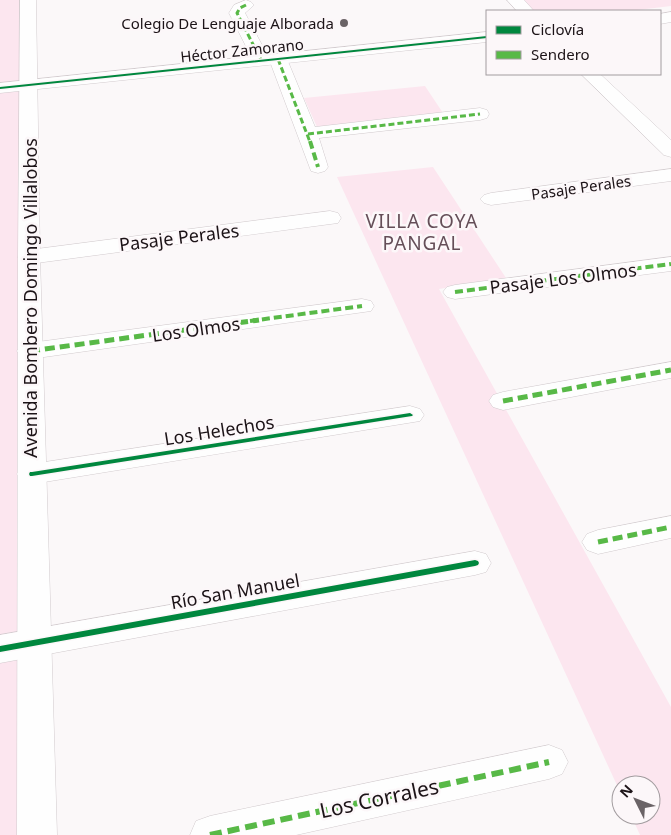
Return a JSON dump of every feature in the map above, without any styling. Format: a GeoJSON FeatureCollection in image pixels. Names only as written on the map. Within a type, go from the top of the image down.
{"type":"FeatureCollection","features":[{"type":"Feature","properties":{"kind":"street","name":"Avenida Bombero Domingo Villalobos"},"geometry":{"type":"LineString","coordinates":[[28,0],[28,257],[37,835]]}},
{"type":"Feature","properties":{"kind":"street"},"geometry":{"type":"LineString","coordinates":[[515,0],[525,10]]}},
{"type":"Feature","properties":{"kind":"street"},"geometry":{"type":"LineString","coordinates":[[246,5],[240,8],[237,13],[269,60],[308,134],[318,167]]}},
{"type":"Feature","properties":{"kind":"street","name":"Héctor Zamorano"},"geometry":{"type":"LineString","coordinates":[[0,88],[486,37]]}},
{"type":"Feature","properties":{"kind":"street"},"geometry":{"type":"LineString","coordinates":[[591,75],[671,151]]}},
{"type":"Feature","properties":{"kind":"street"},"geometry":{"type":"LineString","coordinates":[[308,134],[480,114]]}},
{"type":"Feature","properties":{"kind":"street","name":"Pasaje Perales"},"geometry":{"type":"LineString","coordinates":[[490,199],[671,175]]}},
{"type":"Feature","properties":{"kind":"street","name":"Pasaje Perales"},"geometry":{"type":"LineString","coordinates":[[28,257],[330,218]]}},
{"type":"Feature","properties":{"kind":"street","name":"Pasaje Los Olmos"},"geometry":{"type":"LineString","coordinates":[[456,292],[671,264]]}},
{"type":"Feature","properties":{"kind":"street","name":"Los Olmos"},"geometry":{"type":"LineString","coordinates":[[30,351],[362,306]]}},
{"type":"Feature","properties":{"kind":"street"},"geometry":{"type":"LineString","coordinates":[[503,401],[671,370]]}},
{"type":"Feature","properties":{"kind":"street","name":"Los Helechos"},"geometry":{"type":"LineString","coordinates":[[32,474],[410,416]]}},
{"type":"Feature","properties":{"kind":"street"},"geometry":{"type":"LineString","coordinates":[[598,542],[671,527]]}},
{"type":"Feature","properties":{"kind":"street","name":"Río San Manuel"},"geometry":{"type":"LineString","coordinates":[[0,649],[475,563]]}},
{"type":"Feature","properties":{"kind":"street","name":"Los Corrales"},"geometry":{"type":"LineString","coordinates":[[210,835],[549,762]]}},
{"type":"Feature","properties":{"kind":"shaded area"},"geometry":{"type":"Polygon","coordinates":[[[0,0],[23,0],[24,835],[0,835],[0,0]]]}},
{"type":"Feature","properties":{"kind":"shaded area"},"geometry":{"type":"Polygon","coordinates":[[[518,0],[671,0],[671,6],[637,10],[530,10],[518,0]]]}},
{"type":"Feature","properties":{"kind":"shaded area"},"geometry":{"type":"Polygon","coordinates":[[[425,86],[443,113],[317,127],[304,98],[425,86]]]}},
{"type":"Feature","properties":{"kind":"shaded area"},"geometry":{"type":"Polygon","coordinates":[[[433,167],[506,278],[439,289],[671,707],[671,835],[640,835],[636,825],[661,825],[661,775],[612,775],[337,177],[433,167]]]}},
{"type":"Feature","properties":{"kind":"marked path"},"geometry":{"type":"LineString","coordinates":[[246,5],[240,8],[237,13],[261,60]]}},
{"type":"Feature","properties":{"kind":"marked path"},"geometry":{"type":"LineString","coordinates":[[278,59],[308,134],[318,167]]}},
{"type":"Feature","properties":{"kind":"marked path"},"geometry":{"type":"LineString","coordinates":[[308,134],[480,114]]}},
{"type":"Feature","properties":{"kind":"marked path"},"geometry":{"type":"LineString","coordinates":[[455,292],[671,264]]}},
{"type":"Feature","properties":{"kind":"marked path"},"geometry":{"type":"LineString","coordinates":[[30,351],[362,306]]}},
{"type":"Feature","properties":{"kind":"marked path"},"geometry":{"type":"LineString","coordinates":[[503,401],[671,370]]}},
{"type":"Feature","properties":{"kind":"marked path"},"geometry":{"type":"LineString","coordinates":[[598,542],[671,527]]}},
{"type":"Feature","properties":{"kind":"marked path"},"geometry":{"type":"LineString","coordinates":[[210,835],[549,762]]}},
{"type":"Feature","properties":{"kind":"cycle path"},"geometry":{"type":"LineString","coordinates":[[0,88],[486,37]]}},
{"type":"Feature","properties":{"kind":"cycle path"},"geometry":{"type":"LineString","coordinates":[[32,474],[410,415]]}},
{"type":"Feature","properties":{"kind":"cycle path"},"geometry":{"type":"LineString","coordinates":[[0,649],[475,563]]}},
{"type":"Feature","properties":{"kind":"place","name":"Colegio De Lenguaje Alborada"},"geometry":{"type":"Point","coordinates":[344,23]}},
{"type":"Feature","properties":{"kind":"district","name":"VILLA COYA PANGAL"},"geometry":{"type":"Point","coordinates":[422,232]}}]}
